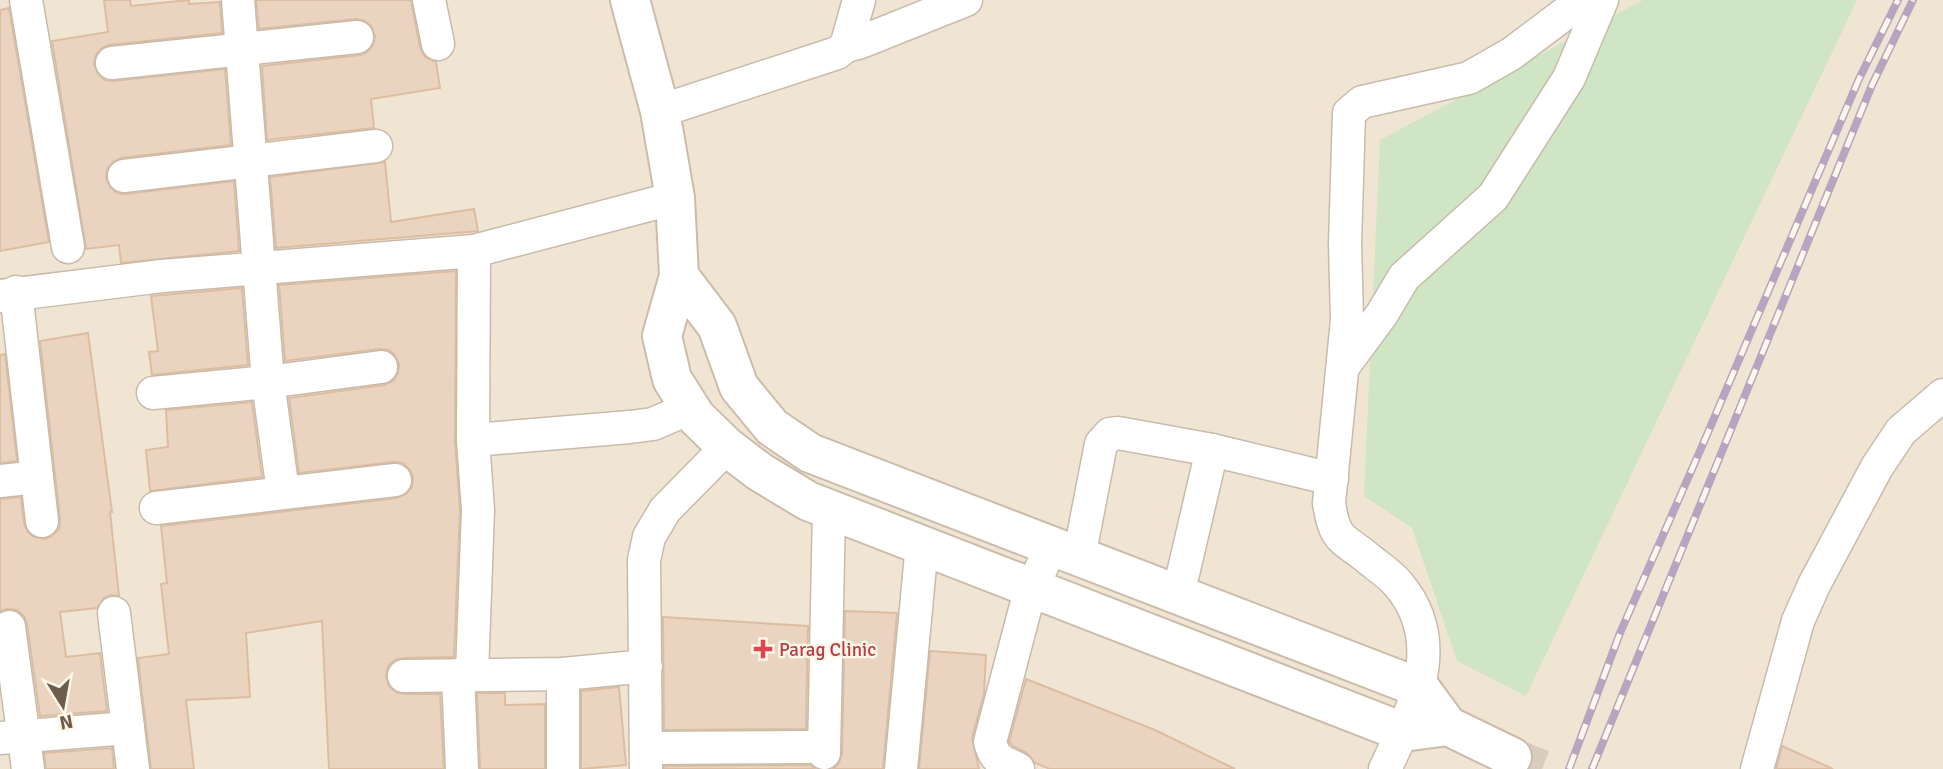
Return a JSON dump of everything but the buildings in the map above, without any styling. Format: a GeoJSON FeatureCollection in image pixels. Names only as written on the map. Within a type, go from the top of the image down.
{"type":"FeatureCollection","features":[{"type":"Feature","properties":{"kind":"street"},"geometry":{"type":"LineString","coordinates":[[26,0],[68,247]]}},
{"type":"Feature","properties":{"kind":"street"},"geometry":{"type":"LineString","coordinates":[[238,0],[268,382],[283,492]]}},
{"type":"Feature","properties":{"kind":"street"},"geometry":{"type":"LineString","coordinates":[[429,0],[438,44]]}},
{"type":"Feature","properties":{"kind":"street"},"geometry":{"type":"LineString","coordinates":[[630,0],[660,111],[675,198],[679,276],[662,336],[672,379],[696,417],[727,447],[760,472],[808,501],[1403,732],[1448,726]]}},
{"type":"Feature","properties":{"kind":"street"},"geometry":{"type":"LineString","coordinates":[[846,46],[859,0]]}},
{"type":"Feature","properties":{"kind":"street"},"geometry":{"type":"LineString","coordinates":[[660,111],[830,55],[846,46],[966,0]]}},
{"type":"Feature","properties":{"kind":"street"},"geometry":{"type":"LineString","coordinates":[[1385,769],[1420,688],[1425,643],[1415,609],[1398,584],[1361,552],[1341,539],[1332,525],[1329,503],[1347,320],[1345,244],[1349,113],[1362,102],[1469,78],[1491,68],[1583,0]]}},
{"type":"Feature","properties":{"kind":"street"},"geometry":{"type":"LineString","coordinates":[[1342,369],[1382,314],[1404,277],[1493,197],[1569,78],[1602,0]]}},
{"type":"Feature","properties":{"kind":"street"},"geometry":{"type":"LineString","coordinates":[[112,63],[357,37]]}},
{"type":"Feature","properties":{"kind":"street"},"geometry":{"type":"LineString","coordinates":[[124,176],[376,146]]}},
{"type":"Feature","properties":{"kind":"street"},"geometry":{"type":"LineString","coordinates":[[42,521],[8,294],[162,276],[474,251],[675,198]]}},
{"type":"Feature","properties":{"kind":"street"},"geometry":{"type":"LineString","coordinates":[[462,769],[465,675],[478,510],[473,440],[474,251]]}},
{"type":"Feature","properties":{"kind":"street"},"geometry":{"type":"LineString","coordinates":[[679,276],[716,327],[739,387],[772,427],[810,453],[1420,688],[1448,726],[1512,757]]}},
{"type":"Feature","properties":{"kind":"street"},"geometry":{"type":"LineString","coordinates":[[153,393],[268,382],[381,367]]}},
{"type":"Feature","properties":{"kind":"street"},"geometry":{"type":"LineString","coordinates":[[1757,769],[1798,621],[1814,585],[1877,467],[1901,431],[1943,395]]}},
{"type":"Feature","properties":{"kind":"street"},"geometry":{"type":"LineString","coordinates":[[473,440],[653,424],[690,408]]}},
{"type":"Feature","properties":{"kind":"street"},"geometry":{"type":"LineString","coordinates":[[1018,769],[999,760],[993,754],[990,742],[1027,602],[1033,588],[1065,551],[1104,439],[1110,434],[1118,433],[1212,450],[1332,479]]}},
{"type":"Feature","properties":{"kind":"street"},"geometry":{"type":"LineString","coordinates":[[727,447],[665,510],[649,537],[644,561],[646,758],[819,750],[829,509]]}},
{"type":"Feature","properties":{"kind":"street"},"geometry":{"type":"LineString","coordinates":[[1178,595],[1212,450]]}},
{"type":"Feature","properties":{"kind":"street"},"geometry":{"type":"LineString","coordinates":[[0,481],[37,477]]}},
{"type":"Feature","properties":{"kind":"street"},"geometry":{"type":"LineString","coordinates":[[156,508],[395,480]]}},
{"type":"Feature","properties":{"kind":"street"},"geometry":{"type":"LineString","coordinates":[[901,769],[922,544]]}},
{"type":"Feature","properties":{"kind":"street"},"geometry":{"type":"LineString","coordinates":[[114,613],[133,769]]}},
{"type":"Feature","properties":{"kind":"street"},"geometry":{"type":"LineString","coordinates":[[9,627],[12,736],[28,769]]}},
{"type":"Feature","properties":{"kind":"street"},"geometry":{"type":"LineString","coordinates":[[404,676],[563,674],[646,666]]}},
{"type":"Feature","properties":{"kind":"street"},"geometry":{"type":"LineString","coordinates":[[563,674],[563,769]]}},
{"type":"Feature","properties":{"kind":"street"},"geometry":{"type":"LineString","coordinates":[[12,736],[128,728]]}},
{"type":"Feature","properties":{"kind":"shaded area"},"geometry":{"type":"Polygon","coordinates":[[[0,0],[1943,0],[1943,769],[0,769],[0,0]]]}},
{"type":"Feature","properties":{"kind":"green space"},"geometry":{"type":"Polygon","coordinates":[[[1643,0],[1857,0],[1526,696],[1457,661],[1412,528],[1364,496],[1380,140],[1643,0]]]}},
{"type":"Feature","properties":{"kind":"tunnel"},"geometry":{"type":"LineString","coordinates":[[1512,757],[1542,769]]}},
{"type":"Feature","properties":{"kind":"railway"},"geometry":{"type":"LineString","coordinates":[[1569,769],[1620,633],[1859,79],[1898,0]]}},
{"type":"Feature","properties":{"kind":"railway"},"geometry":{"type":"LineString","coordinates":[[1592,769],[1872,85],[1913,0]]}},
{"type":"Feature","properties":{"kind":"place","name":"Parag Clinic"},"geometry":{"type":"Point","coordinates":[763,649]}}]}
